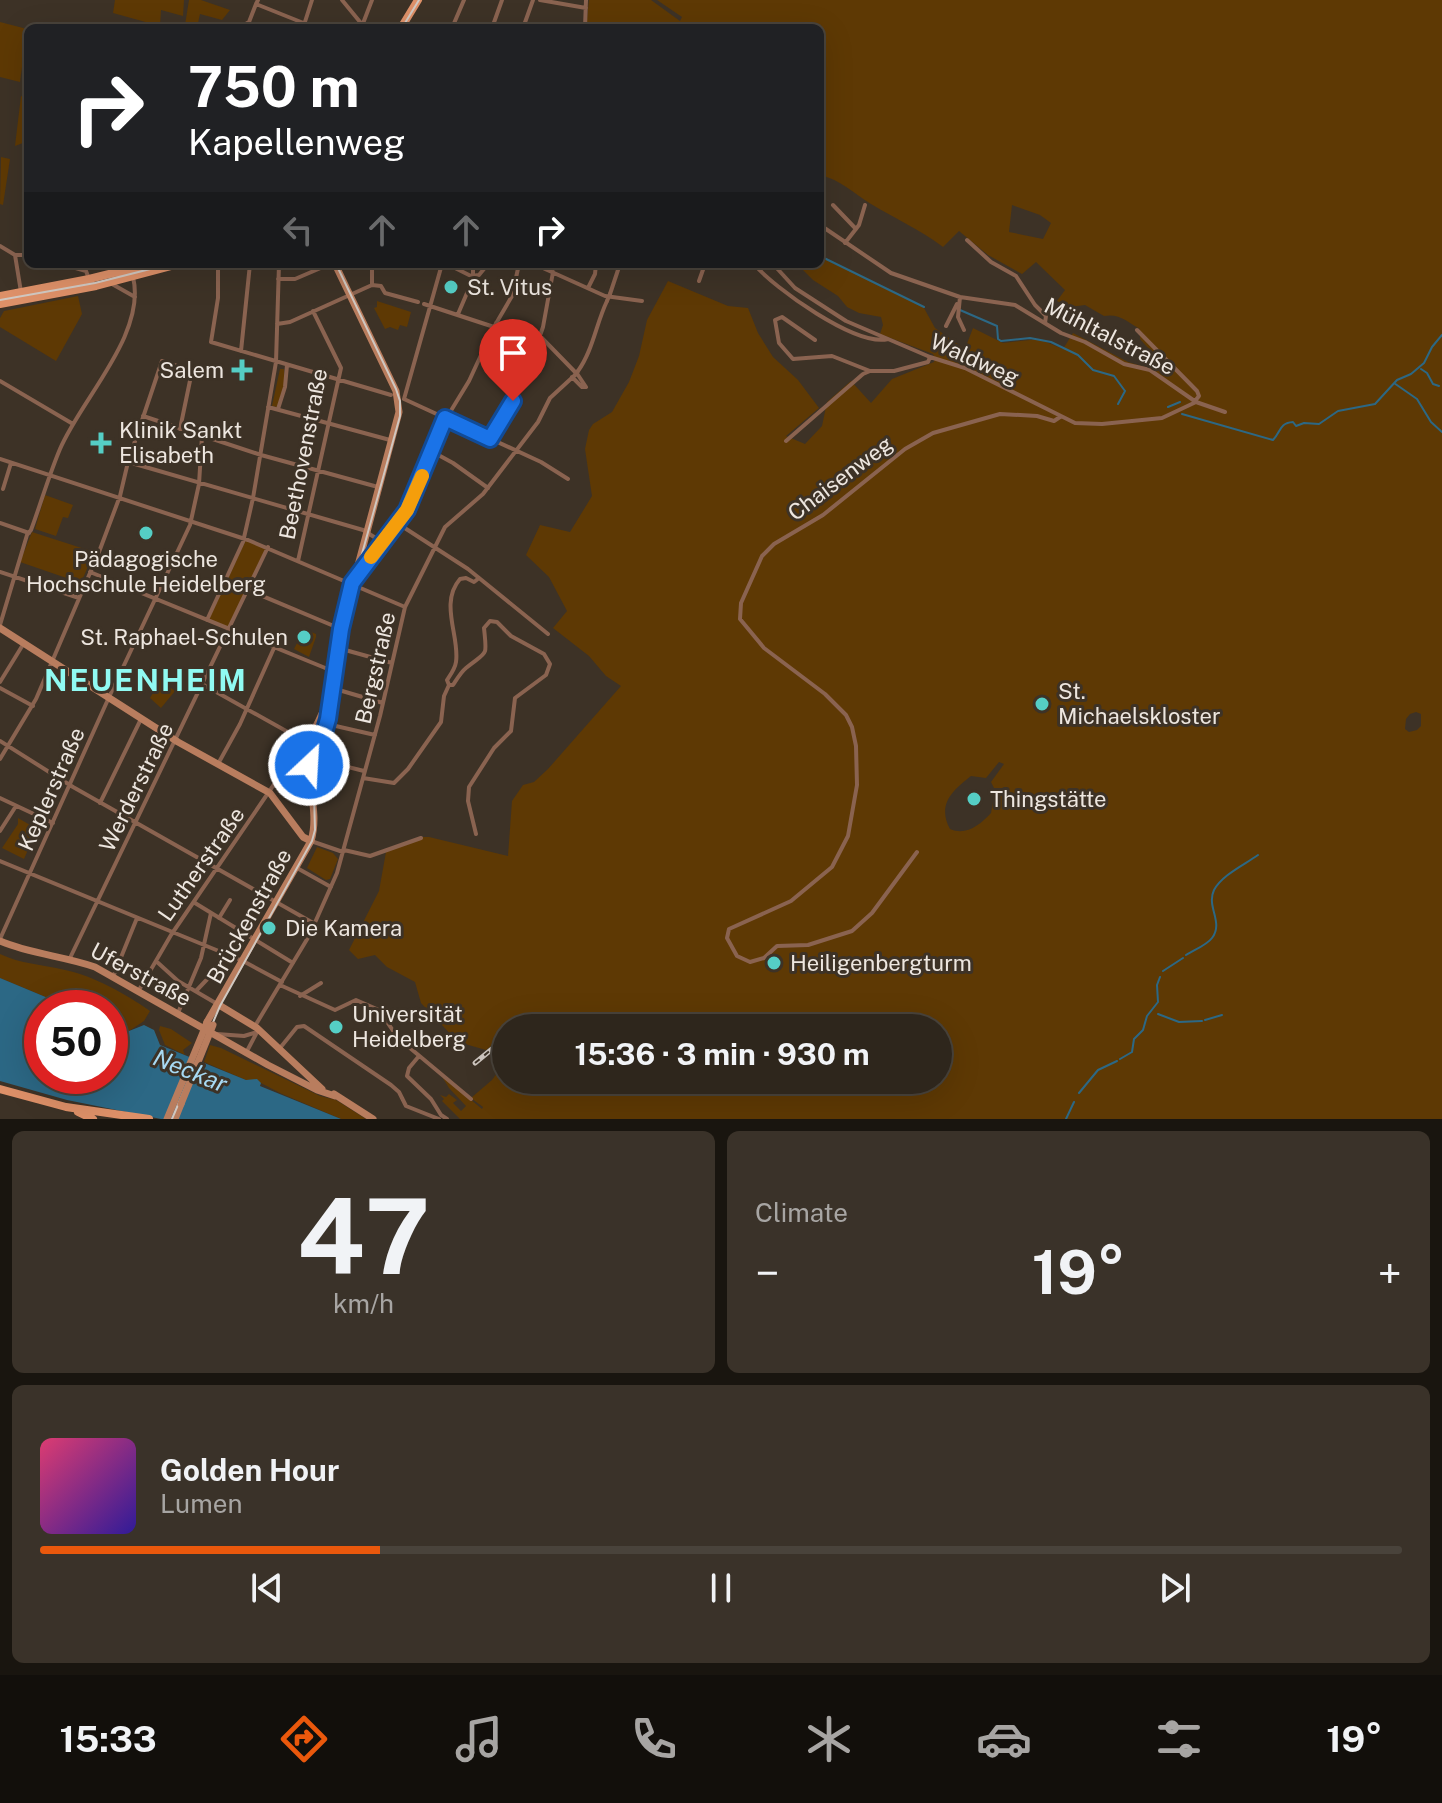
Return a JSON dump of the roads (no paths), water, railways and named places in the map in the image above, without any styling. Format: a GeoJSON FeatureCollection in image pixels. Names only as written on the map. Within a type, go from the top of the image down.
{"type":"FeatureCollection","features":[{"type":"Feature","properties":{"kind":"main road"},"geometry":{"type":"LineString","coordinates":[[404,24],[418,0]]}},
{"type":"Feature","properties":{"kind":"main road"},"geometry":{"type":"LineString","coordinates":[[0,296],[22,296],[109,283],[139,268]]}},
{"type":"Feature","properties":{"kind":"main road"},"geometry":{"type":"LineString","coordinates":[[0,304],[89,279],[157,268]]}},
{"type":"Feature","properties":{"kind":"main road"},"geometry":{"type":"LineString","coordinates":[[311,768],[316,759],[332,687],[352,583],[392,441],[398,401],[334,268]]}},
{"type":"Feature","properties":{"kind":"main road"},"geometry":{"type":"LineString","coordinates":[[0,626],[108,699],[270,793],[303,837],[311,841],[314,826],[310,752],[323,721]]}},
{"type":"Feature","properties":{"kind":"main road","name":"Brückenstraße"},"geometry":{"type":"LineString","coordinates":[[210,1024],[311,841]]}},
{"type":"Feature","properties":{"kind":"main road","name":"Uferstraße"},"geometry":{"type":"LineString","coordinates":[[0,940],[15,947],[70,958],[113,977],[246,1053],[335,1096]]}},
{"type":"Feature","properties":{"kind":"main road"},"geometry":{"type":"LineString","coordinates":[[218,1007],[257,1029],[324,1093]]}},
{"type":"Feature","properties":{"kind":"main road"},"geometry":{"type":"LineString","coordinates":[[167,1119],[210,1024]]}},
{"type":"Feature","properties":{"kind":"main road"},"geometry":{"type":"LineString","coordinates":[[175,1119],[210,1024]]}},
{"type":"Feature","properties":{"kind":"main road"},"geometry":{"type":"LineString","coordinates":[[314,1082],[373,1119]]}},
{"type":"Feature","properties":{"kind":"main road"},"geometry":{"type":"LineString","coordinates":[[0,1089],[100,1116],[149,1119]]}},
{"type":"Feature","properties":{"kind":"street"},"geometry":{"type":"LineString","coordinates":[[305,24],[312,0]]}},
{"type":"Feature","properties":{"kind":"street"},"geometry":{"type":"LineString","coordinates":[[342,0],[361,24]]}},
{"type":"Feature","properties":{"kind":"street"},"geometry":{"type":"LineString","coordinates":[[364,24],[372,0]]}},
{"type":"Feature","properties":{"kind":"street"},"geometry":{"type":"LineString","coordinates":[[454,24],[464,0]]}},
{"type":"Feature","properties":{"kind":"street"},"geometry":{"type":"LineString","coordinates":[[493,24],[502,0]]}},
{"type":"Feature","properties":{"kind":"street"},"geometry":{"type":"LineString","coordinates":[[524,24],[533,0]]}},
{"type":"Feature","properties":{"kind":"street"},"geometry":{"type":"LineString","coordinates":[[540,0],[586,8]]}},
{"type":"Feature","properties":{"kind":"street"},"geometry":{"type":"LineString","coordinates":[[585,24],[586,0]]}},
{"type":"Feature","properties":{"kind":"street"},"geometry":{"type":"LineString","coordinates":[[246,24],[257,2],[300,24]]}},
{"type":"Feature","properties":{"kind":"street"},"geometry":{"type":"LineString","coordinates":[[833,205],[857,230]]}},
{"type":"Feature","properties":{"kind":"street"},"geometry":{"type":"LineString","coordinates":[[845,243],[857,230],[865,205]]}},
{"type":"Feature","properties":{"kind":"street","name":"Mühltalstraße"},"geometry":{"type":"LineString","coordinates":[[824,228],[891,273],[959,299],[1006,302],[1022,308],[1124,364],[1148,369],[1195,402]]}},
{"type":"Feature","properties":{"kind":"street"},"geometry":{"type":"LineString","coordinates":[[967,240],[992,263],[1019,279],[1036,307],[1046,316],[1045,323]]}},
{"type":"Feature","properties":{"kind":"street"},"geometry":{"type":"LineString","coordinates":[[0,246],[15,255],[24,255]]}},
{"type":"Feature","properties":{"kind":"street"},"geometry":{"type":"LineString","coordinates":[[15,255],[22,296]]}},
{"type":"Feature","properties":{"kind":"street"},"geometry":{"type":"LineString","coordinates":[[75,268],[86,271],[89,279]]}},
{"type":"Feature","properties":{"kind":"street"},"geometry":{"type":"LineString","coordinates":[[218,268],[218,298],[211,342],[445,418],[545,463],[568,479]]}},
{"type":"Feature","properties":{"kind":"street"},"geometry":{"type":"LineString","coordinates":[[241,351],[250,268]]}},
{"type":"Feature","properties":{"kind":"street"},"geometry":{"type":"LineString","coordinates":[[207,620],[245,538],[276,362],[279,268]]}},
{"type":"Feature","properties":{"kind":"street"},"geometry":{"type":"LineString","coordinates":[[278,279],[295,279],[322,268]]}},
{"type":"Feature","properties":{"kind":"street"},"geometry":{"type":"LineString","coordinates":[[372,268],[372,285]]}},
{"type":"Feature","properties":{"kind":"street"},"geometry":{"type":"LineString","coordinates":[[398,401],[443,268]]}},
{"type":"Feature","properties":{"kind":"street"},"geometry":{"type":"LineString","coordinates":[[459,268],[471,276],[479,275],[485,268]]}},
{"type":"Feature","properties":{"kind":"street"},"geometry":{"type":"LineString","coordinates":[[458,315],[473,279],[472,268]]}},
{"type":"Feature","properties":{"kind":"street"},"geometry":{"type":"LineString","coordinates":[[352,583],[397,523],[417,489],[445,418],[468,383],[515,287],[518,268]]}},
{"type":"Feature","properties":{"kind":"street"},"geometry":{"type":"LineString","coordinates":[[544,268],[605,296],[642,301]]}},
{"type":"Feature","properties":{"kind":"street"},"geometry":{"type":"LineString","coordinates":[[588,288],[596,268]]}},
{"type":"Feature","properties":{"kind":"street","name":"Bergstraße"},"geometry":{"type":"LineString","coordinates":[[246,1053],[261,1018],[315,924],[344,851],[405,607],[447,524],[488,488],[538,422],[550,398],[575,374],[591,350],[595,328],[619,268]]}},
{"type":"Feature","properties":{"kind":"street"},"geometry":{"type":"LineString","coordinates":[[699,281],[704,268]]}},
{"type":"Feature","properties":{"kind":"street"},"geometry":{"type":"LineString","coordinates":[[758,268],[791,297],[831,322],[872,339],[888,339]]}},
{"type":"Feature","properties":{"kind":"street","name":"Waldweg"},"geometry":{"type":"LineString","coordinates":[[777,268],[800,291],[846,321],[930,357],[965,368],[1060,417],[1082,424],[1108,424],[1162,418],[1195,402]]}},
{"type":"Feature","properties":{"kind":"street"},"geometry":{"type":"LineString","coordinates":[[490,439],[511,406],[540,336],[553,272]]}},
{"type":"Feature","properties":{"kind":"street"},"geometry":{"type":"LineString","coordinates":[[0,626],[60,448],[126,334],[135,297],[129,273]]}},
{"type":"Feature","properties":{"kind":"street"},"geometry":{"type":"LineString","coordinates":[[109,283],[135,297]]}},
{"type":"Feature","properties":{"kind":"street"},"geometry":{"type":"LineString","coordinates":[[277,324],[290,322],[372,285],[381,286],[385,293],[540,336],[573,369],[586,387],[582,387],[575,374]]}},
{"type":"Feature","properties":{"kind":"street"},"geometry":{"type":"LineString","coordinates":[[946,326],[959,299]]}},
{"type":"Feature","properties":{"kind":"street"},"geometry":{"type":"LineString","coordinates":[[959,299],[958,319],[964,330]]}},
{"type":"Feature","properties":{"kind":"street","name":"Beethovenstraße"},"geometry":{"type":"LineString","coordinates":[[298,561],[341,368],[313,311]]}},
{"type":"Feature","properties":{"kind":"street"},"geometry":{"type":"LineString","coordinates":[[815,340],[782,317],[775,320],[779,343],[793,359],[832,356],[870,371]]}},
{"type":"Feature","properties":{"kind":"street"},"geometry":{"type":"LineString","coordinates":[[1137,330],[1197,391],[1199,396],[1195,402],[1225,412]]}},
{"type":"Feature","properties":{"kind":"street"},"geometry":{"type":"LineString","coordinates":[[786,441],[858,377],[870,371],[901,369],[928,362],[930,357]]}},
{"type":"Feature","properties":{"kind":"street"},"geometry":{"type":"LineString","coordinates":[[0,759],[33,706],[90,572],[119,499],[128,462],[162,361],[192,371],[180,429]]}},
{"type":"Feature","properties":{"kind":"street"},"geometry":{"type":"LineString","coordinates":[[278,409],[285,387],[287,365]]}},
{"type":"Feature","properties":{"kind":"street"},"geometry":{"type":"LineString","coordinates":[[0,381],[73,424]]}},
{"type":"Feature","properties":{"kind":"street"},"geometry":{"type":"LineString","coordinates":[[1181,410],[1186,395]]}},
{"type":"Feature","properties":{"kind":"street"},"geometry":{"type":"LineString","coordinates":[[268,407],[392,441]]}},
{"type":"Feature","properties":{"kind":"street","name":"Chaisenweg"},"geometry":{"type":"LineString","coordinates":[[917,852],[883,899],[852,931],[812,944],[777,946],[767,956],[753,962],[740,958],[730,947],[727,932],[737,924],[791,901],[832,867],[848,836],[857,769],[852,727],[843,711],[764,648],[740,619],[739,608],[761,558],[771,546],[818,519],[922,438],[995,414],[1037,416],[1054,421],[1060,417]]}},
{"type":"Feature","properties":{"kind":"street"},"geometry":{"type":"LineString","coordinates":[[143,416],[261,455],[379,487]]}},
{"type":"Feature","properties":{"kind":"street","name":"Keplerstraße"},"geometry":{"type":"LineString","coordinates":[[0,940],[191,523],[199,484],[202,436]]}},
{"type":"Feature","properties":{"kind":"street"},"geometry":{"type":"LineString","coordinates":[[431,451],[488,488]]}},
{"type":"Feature","properties":{"kind":"street"},"geometry":{"type":"LineString","coordinates":[[0,459],[245,538],[405,607]]}},
{"type":"Feature","properties":{"kind":"street"},"geometry":{"type":"LineString","coordinates":[[128,462],[367,532],[382,542]]}},
{"type":"Feature","properties":{"kind":"street"},"geometry":{"type":"LineString","coordinates":[[3,489],[11,463]]}},
{"type":"Feature","properties":{"kind":"street"},"geometry":{"type":"LineString","coordinates":[[0,523],[29,533]]}},
{"type":"Feature","properties":{"kind":"street"},"geometry":{"type":"LineString","coordinates":[[397,523],[479,578],[548,634]]}},
{"type":"Feature","properties":{"kind":"street","name":"Werderstraße"},"geometry":{"type":"LineString","coordinates":[[70,958],[268,547]]}},
{"type":"Feature","properties":{"kind":"street"},"geometry":{"type":"LineString","coordinates":[[0,572],[79,598]]}},
{"type":"Feature","properties":{"kind":"street"},"geometry":{"type":"LineString","coordinates":[[90,572],[335,672]]}},
{"type":"Feature","properties":{"kind":"street"},"geometry":{"type":"LineString","coordinates":[[316,759],[392,784],[408,769],[441,722],[444,696],[449,685],[447,680],[457,659],[451,617],[453,590],[460,579],[475,582],[479,578]]}},
{"type":"Feature","properties":{"kind":"street"},"geometry":{"type":"LineString","coordinates":[[248,590],[341,629]]}},
{"type":"Feature","properties":{"kind":"street"},"geometry":{"type":"LineString","coordinates":[[449,685],[454,684],[464,669],[484,656],[484,626],[490,621],[498,622],[511,636],[544,654],[550,664],[546,675],[515,698],[511,730],[494,748],[470,785],[468,801],[476,834]]}},
{"type":"Feature","properties":{"kind":"street"},"geometry":{"type":"LineString","coordinates":[[0,682],[24,643]]}},
{"type":"Feature","properties":{"kind":"street"},"geometry":{"type":"LineString","coordinates":[[218,764],[274,648]]}},
{"type":"Feature","properties":{"kind":"street"},"geometry":{"type":"LineString","coordinates":[[338,648],[392,663]]}},
{"type":"Feature","properties":{"kind":"street"},"geometry":{"type":"LineString","coordinates":[[202,684],[304,741]]}},
{"type":"Feature","properties":{"kind":"street"},"geometry":{"type":"LineString","coordinates":[[332,687],[383,703]]}},
{"type":"Feature","properties":{"kind":"street"},"geometry":{"type":"LineString","coordinates":[[0,688],[33,706]]}},
{"type":"Feature","properties":{"kind":"street"},"geometry":{"type":"LineString","coordinates":[[100,803],[142,718]]}},
{"type":"Feature","properties":{"kind":"street"},"geometry":{"type":"LineString","coordinates":[[323,721],[375,735]]}},
{"type":"Feature","properties":{"kind":"street","name":"Lutherstraße"},"geometry":{"type":"LineString","coordinates":[[139,990],[314,723],[323,721]]}},
{"type":"Feature","properties":{"kind":"street"},"geometry":{"type":"LineString","coordinates":[[0,741],[69,787],[315,924]]}},
{"type":"Feature","properties":{"kind":"street"},"geometry":{"type":"LineString","coordinates":[[0,798],[53,823]]}},
{"type":"Feature","properties":{"kind":"street"},"geometry":{"type":"LineString","coordinates":[[0,831],[16,806]]}},
{"type":"Feature","properties":{"kind":"street"},"geometry":{"type":"LineString","coordinates":[[311,841],[370,856],[421,838]]}},
{"type":"Feature","properties":{"kind":"street"},"geometry":{"type":"LineString","coordinates":[[0,861],[244,961],[303,997],[337,1010],[354,1000],[371,1005],[379,1010],[398,1038],[471,1099]]}},
{"type":"Feature","properties":{"kind":"street"},"geometry":{"type":"LineString","coordinates":[[297,868],[331,887]]}},
{"type":"Feature","properties":{"kind":"street"},"geometry":{"type":"LineString","coordinates":[[219,918],[230,900]]}},
{"type":"Feature","properties":{"kind":"street"},"geometry":{"type":"LineString","coordinates":[[195,903],[293,963]]}},
{"type":"Feature","properties":{"kind":"street"},"geometry":{"type":"LineString","coordinates":[[178,1013],[204,945],[211,913]]}},
{"type":"Feature","properties":{"kind":"street"},"geometry":{"type":"LineString","coordinates":[[113,977],[137,918]]}},
{"type":"Feature","properties":{"kind":"street"},"geometry":{"type":"LineString","coordinates":[[156,961],[218,1007]]}},
{"type":"Feature","properties":{"kind":"street"},"geometry":{"type":"LineString","coordinates":[[196,991],[214,972]]}},
{"type":"Feature","properties":{"kind":"street"},"geometry":{"type":"LineString","coordinates":[[303,997],[321,983]]}},
{"type":"Feature","properties":{"kind":"street"},"geometry":{"type":"LineString","coordinates":[[279,1049],[297,1027],[304,1026],[391,1085],[399,1092],[406,1106],[439,1119]]}},
{"type":"Feature","properties":{"kind":"street"},"geometry":{"type":"LineString","coordinates":[[217,1034],[244,1036],[257,1029]]}},
{"type":"Feature","properties":{"kind":"street"},"geometry":{"type":"LineString","coordinates":[[419,1056],[409,1068],[407,1076],[447,1119]]}},
{"type":"Feature","properties":{"kind":"water"},"geometry":{"type":"Polygon","coordinates":[[[0,978],[29,990],[24,990],[24,1088],[0,1081],[0,978]]]}},
{"type":"Feature","properties":{"kind":"water","name":"Neckar"},"geometry":{"type":"Polygon","coordinates":[[[144,1025],[154,1030],[160,1045],[246,1080],[257,1079],[260,1086],[341,1119],[161,1119],[46,1094],[128,1094],[128,1031],[144,1025]]]}},
{"type":"Feature","properties":{"kind":"waterway"},"geometry":{"type":"LineString","coordinates":[[824,258],[924,307]]}},
{"type":"Feature","properties":{"kind":"waterway"},"geometry":{"type":"LineString","coordinates":[[960,310],[997,326],[1001,341],[1030,338],[1051,342],[1078,355],[1093,370],[1114,376],[1125,391]]}},
{"type":"Feature","properties":{"kind":"waterway"},"geometry":{"type":"LineString","coordinates":[[1182,414],[1273,440],[1288,423],[1293,422],[1296,426],[1319,424],[1338,411],[1375,404],[1397,380],[1424,363],[1442,335]]}},
{"type":"Feature","properties":{"kind":"waterway"},"geometry":{"type":"LineString","coordinates":[[1421,369],[1433,384],[1439,386]]}},
{"type":"Feature","properties":{"kind":"waterway"},"geometry":{"type":"LineString","coordinates":[[1394,383],[1417,399],[1431,422],[1442,432]]}},
{"type":"Feature","properties":{"kind":"waterway"},"geometry":{"type":"LineString","coordinates":[[1118,404],[1125,391]]}},
{"type":"Feature","properties":{"kind":"waterway"},"geometry":{"type":"LineString","coordinates":[[1168,407],[1180,402]]}},
{"type":"Feature","properties":{"kind":"waterway"},"geometry":{"type":"LineString","coordinates":[[1186,955],[1207,943],[1215,932],[1214,890],[1228,875],[1258,855]]}},
{"type":"Feature","properties":{"kind":"waterway"},"geometry":{"type":"LineString","coordinates":[[1163,971],[1183,958]]}},
{"type":"Feature","properties":{"kind":"waterway"},"geometry":{"type":"LineString","coordinates":[[1120,1059],[1132,1052],[1134,1039],[1143,1030],[1147,1016],[1158,1002],[1160,977]]}},
{"type":"Feature","properties":{"kind":"waterway"},"geometry":{"type":"LineString","coordinates":[[1158,1014],[1179,1022],[1202,1021]]}},
{"type":"Feature","properties":{"kind":"waterway"},"geometry":{"type":"LineString","coordinates":[[1205,1020],[1222,1015]]}},
{"type":"Feature","properties":{"kind":"waterway"},"geometry":{"type":"LineString","coordinates":[[1079,1093],[1098,1070],[1117,1061]]}},
{"type":"Feature","properties":{"kind":"waterway"},"geometry":{"type":"LineString","coordinates":[[1066,1119],[1074,1102]]}},
{"type":"Feature","properties":{"kind":"tram line"},"geometry":{"type":"LineString","coordinates":[[404,24],[419,0]]}},
{"type":"Feature","properties":{"kind":"tram line"},"geometry":{"type":"LineString","coordinates":[[0,300],[95,283],[154,268]]}},
{"type":"Feature","properties":{"kind":"tram line"},"geometry":{"type":"LineString","coordinates":[[172,1119],[220,1006],[312,841],[315,830],[313,760],[333,688],[341,630],[400,416],[396,389],[338,268]]}},
{"type":"Feature","properties":{"kind":"railway"},"geometry":{"type":"LineString","coordinates":[[475,1063],[492,1049]]}},
{"type":"Feature","properties":{"kind":"place","name":"St. Vitus"},"geometry":{"type":"Point","coordinates":[451,287]}},
{"type":"Feature","properties":{"kind":"place","name":"Salem"},"geometry":{"type":"Point","coordinates":[242,370]}},
{"type":"Feature","properties":{"kind":"place","name":"Klinik Sankt Elisabeth"},"geometry":{"type":"Point","coordinates":[101,443]}},
{"type":"Feature","properties":{"kind":"place","name":"Pädagogische Hochschule Heidelberg"},"geometry":{"type":"Point","coordinates":[146,533]}},
{"type":"Feature","properties":{"kind":"place","name":"St. Raphael-Schulen"},"geometry":{"type":"Point","coordinates":[304,637]}},
{"type":"Feature","properties":{"kind":"place","name":"St. Michaelskloster"},"geometry":{"type":"Point","coordinates":[1042,704]}},
{"type":"Feature","properties":{"kind":"place","name":"Thingstätte"},"geometry":{"type":"Point","coordinates":[974,799]}},
{"type":"Feature","properties":{"kind":"place","name":"Die Kamera"},"geometry":{"type":"Point","coordinates":[269,928]}},
{"type":"Feature","properties":{"kind":"place","name":"Heiligenbergturm"},"geometry":{"type":"Point","coordinates":[774,963]}},
{"type":"Feature","properties":{"kind":"place","name":"Universität Heidelberg"},"geometry":{"type":"Point","coordinates":[336,1027]}},
{"type":"Feature","properties":{"kind":"district","name":"NEUENHEIM"},"geometry":{"type":"Point","coordinates":[146,681]}}]}
